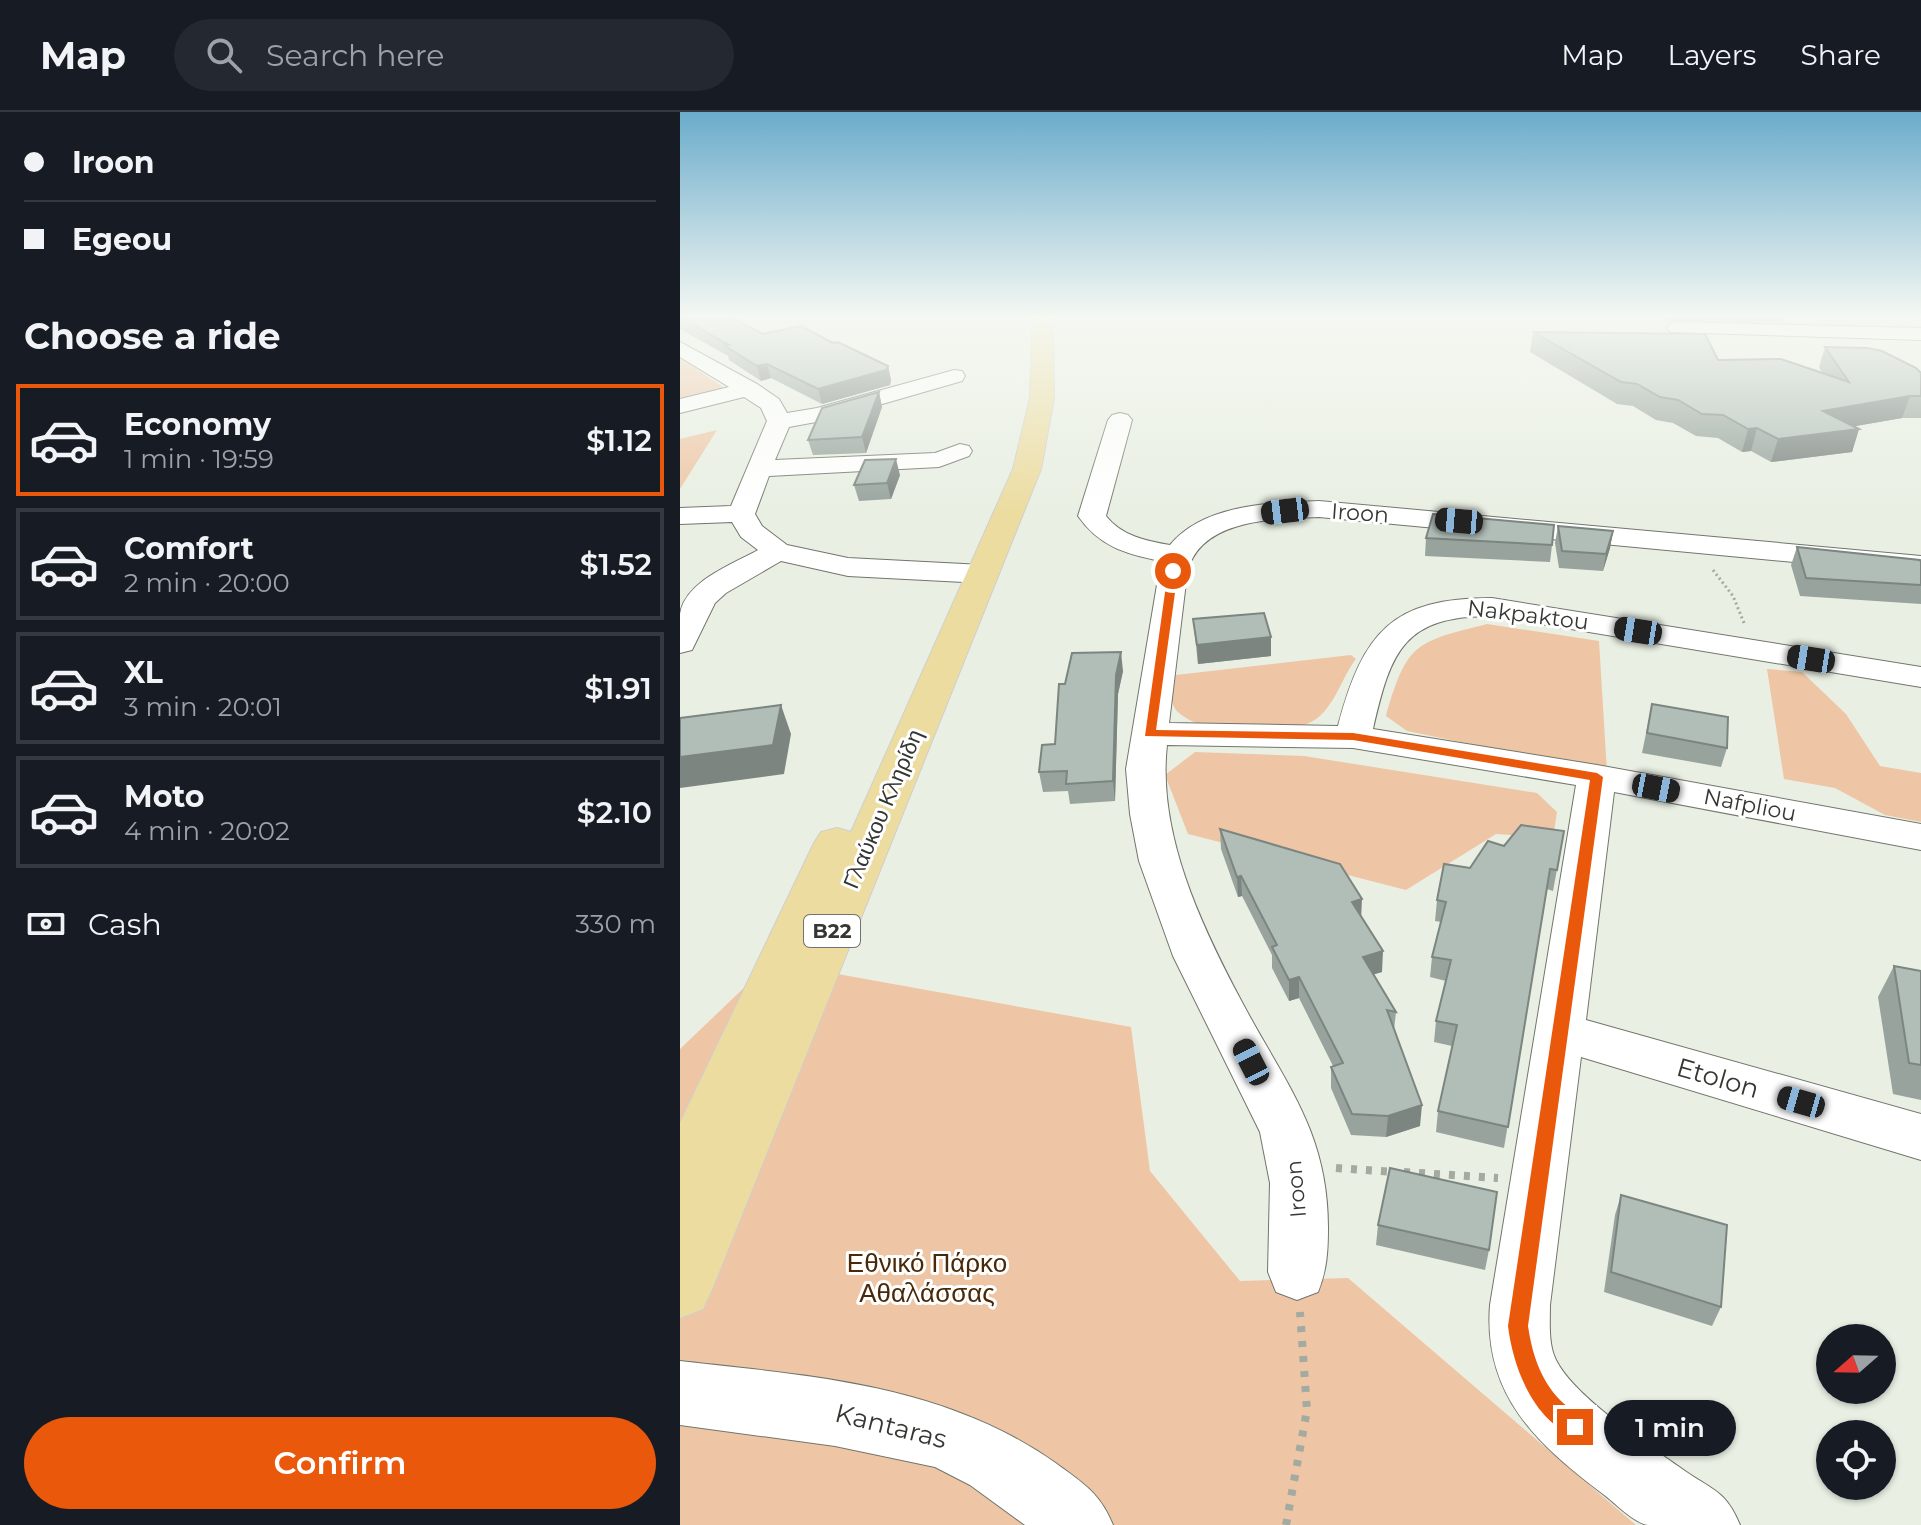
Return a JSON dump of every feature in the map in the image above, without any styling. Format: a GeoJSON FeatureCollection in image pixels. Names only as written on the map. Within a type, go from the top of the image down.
{"type":"FeatureCollection","features":[{"type":"Feature","properties":{"kind":"main road","name":"Γλαύκου Κληρίδη"},"geometry":{"type":"LineString","coordinates":[[680,1187],[972,574],[1027,469],[1042,398],[1042,380]]}},
{"type":"Feature","properties":{"kind":"main road","name":"Γλαύκου Κληρίδη"},"geometry":{"type":"LineString","coordinates":[[680,1287],[972,574]]}},
{"type":"Feature","properties":{"kind":"street"},"geometry":{"type":"LineString","coordinates":[[734,380],[771,404],[779,421],[741,514]]}},
{"type":"Feature","properties":{"kind":"street"},"geometry":{"type":"LineString","coordinates":[[779,421],[819,415],[940,380]]}},
{"type":"Feature","properties":{"kind":"street"},"geometry":{"type":"LineString","coordinates":[[680,406],[749,389]]}},
{"type":"Feature","properties":{"kind":"street"},"geometry":{"type":"LineString","coordinates":[[1120,420],[1092,516],[1105,533],[1121,542],[1178,555]]}},
{"type":"Feature","properties":{"kind":"street"},"geometry":{"type":"LineString","coordinates":[[757,469],[939,460],[960,451]]}},
{"type":"Feature","properties":{"kind":"street","name":"Iroon"},"geometry":{"type":"LineString","coordinates":[[1297,1272],[1300,1190],[1297,1165],[1286,1131],[1205,973],[1178,911],[1145,796],[1150,734],[1171,580],[1178,555],[1188,542],[1216,526],[1254,515],[1338,510],[1921,565]]}},
{"type":"Feature","properties":{"kind":"street"},"geometry":{"type":"LineString","coordinates":[[741,514],[751,531],[777,551],[848,567],[972,574]]}},
{"type":"Feature","properties":{"kind":"street"},"geometry":{"type":"LineString","coordinates":[[680,516],[741,514]]}},
{"type":"Feature","properties":{"kind":"street"},"geometry":{"type":"LineString","coordinates":[[680,643],[702,599],[715,587],[777,551]]}},
{"type":"Feature","properties":{"kind":"street","name":"Nakpaktou"},"geometry":{"type":"LineString","coordinates":[[1353,737],[1370,678],[1392,636],[1413,619],[1442,608],[1492,607],[1921,677]]}},
{"type":"Feature","properties":{"kind":"street","name":"Nafpliou"},"geometry":{"type":"LineString","coordinates":[[1150,734],[1353,737],[1597,777],[1921,837]]}},
{"type":"Feature","properties":{"kind":"street"},"geometry":{"type":"LineString","coordinates":[[1597,777],[1518,1326],[1521,1347],[1535,1385],[1552,1407],[1705,1525]]}},
{"type":"Feature","properties":{"kind":"street","name":"Etolon"},"geometry":{"type":"LineString","coordinates":[[1561,1032],[1921,1137]]}},
{"type":"Feature","properties":{"kind":"street","name":"Kantaras"},"geometry":{"type":"LineString","coordinates":[[680,1393],[818,1408],[925,1431],[962,1444],[1009,1471],[1046,1496],[1078,1525]]}},
{"type":"Feature","properties":{"kind":"path"},"geometry":{"type":"LineString","coordinates":[[1692,543],[1733,596],[1756,650]]}},
{"type":"Feature","properties":{"kind":"path"},"geometry":{"type":"LineString","coordinates":[[1297,1165],[1538,1181]]}},
{"type":"Feature","properties":{"kind":"path"},"geometry":{"type":"LineString","coordinates":[[1286,1525],[1307,1410],[1297,1272]]}},
{"type":"Feature","properties":{"kind":"green space"},"geometry":{"type":"Polygon","coordinates":[[[680,380],[713,380],[726,389],[680,401],[680,380]]]}},
{"type":"Feature","properties":{"kind":"green space"},"geometry":{"type":"Polygon","coordinates":[[[717,430],[680,489],[680,439],[717,430]]]}},
{"type":"Feature","properties":{"kind":"green space"},"geometry":{"type":"Polygon","coordinates":[[[1487,624],[1599,641],[1607,772],[1407,731],[1386,716],[1401,673],[1418,649],[1444,636],[1487,624]]]}},
{"type":"Feature","properties":{"kind":"green space"},"geometry":{"type":"Polygon","coordinates":[[[1351,655],[1356,659],[1330,703],[1309,723],[1236,727],[1197,723],[1178,712],[1172,702],[1176,675],[1351,655]]]}},
{"type":"Feature","properties":{"kind":"green space"},"geometry":{"type":"Polygon","coordinates":[[[1767,669],[1802,672],[1846,714],[1880,766],[1921,773],[1921,822],[1885,815],[1835,788],[1784,779],[1767,669]]]}},
{"type":"Feature","properties":{"kind":"green space"},"geometry":{"type":"Polygon","coordinates":[[[1195,752],[1304,756],[1537,793],[1557,812],[1553,838],[1496,834],[1406,890],[1188,834],[1165,775],[1195,752]]]}},
{"type":"Feature","properties":{"kind":"green space","name":"Εθνικό Πάρκο Αθαλάσσας"},"geometry":{"type":"Polygon","coordinates":[[[771,962],[1131,1027],[1150,1171],[1240,1281],[1348,1278],[1636,1525],[680,1525],[680,1049],[771,962]]]}},
{"type":"Feature","properties":{"kind":"building"},"geometry":{"type":"Polygon","coordinates":[[[800,380],[850,380],[818,389],[800,380]]]}},
{"type":"Feature","properties":{"kind":"building"},"geometry":{"type":"Polygon","coordinates":[[[1617,380],[1921,380],[1921,396],[1823,411],[1859,429],[1778,439],[1757,428],[1748,429],[1723,415],[1702,414],[1678,400],[1660,397],[1637,384],[1617,380]]]}},
{"type":"Feature","properties":{"kind":"building"},"geometry":{"type":"Polygon","coordinates":[[[879,392],[862,437],[808,440],[822,408],[879,392]]]}},
{"type":"Feature","properties":{"kind":"building"},"geometry":{"type":"Polygon","coordinates":[[[896,459],[887,483],[854,485],[865,460],[896,459]]]}},
{"type":"Feature","properties":{"kind":"building"},"geometry":{"type":"Polygon","coordinates":[[[1433,514],[1554,525],[1552,545],[1426,538],[1433,514]]]}},
{"type":"Feature","properties":{"kind":"building"},"geometry":{"type":"Polygon","coordinates":[[[1558,526],[1613,531],[1606,554],[1562,551],[1558,526]]]}},
{"type":"Feature","properties":{"kind":"building"},"geometry":{"type":"Polygon","coordinates":[[[1797,547],[1920,560],[1921,585],[1806,578],[1797,547]]]}},
{"type":"Feature","properties":{"kind":"building"},"geometry":{"type":"Polygon","coordinates":[[[1264,613],[1271,637],[1197,645],[1193,619],[1264,613]]]}},
{"type":"Feature","properties":{"kind":"building"},"geometry":{"type":"Polygon","coordinates":[[[1121,652],[1116,675],[1113,781],[1066,784],[1067,771],[1039,772],[1042,745],[1055,744],[1059,684],[1065,684],[1072,653],[1121,652]]]}},
{"type":"Feature","properties":{"kind":"building"},"geometry":{"type":"Polygon","coordinates":[[[1652,704],[1728,717],[1727,748],[1647,733],[1652,704]]]}},
{"type":"Feature","properties":{"kind":"building"},"geometry":{"type":"Polygon","coordinates":[[[781,705],[773,745],[680,757],[680,718],[781,705]]]}},
{"type":"Feature","properties":{"kind":"building"},"geometry":{"type":"Polygon","coordinates":[[[1521,825],[1564,831],[1557,870],[1550,869],[1508,1127],[1438,1111],[1457,1025],[1436,1021],[1451,960],[1432,957],[1446,902],[1437,900],[1444,864],[1470,868],[1488,841],[1504,846],[1521,825]]]}},
{"type":"Feature","properties":{"kind":"building"},"geometry":{"type":"Polygon","coordinates":[[[1220,829],[1340,864],[1362,899],[1352,902],[1383,951],[1363,957],[1396,1012],[1387,1010],[1422,1105],[1388,1116],[1352,1114],[1331,1067],[1343,1063],[1299,977],[1289,980],[1272,947],[1277,945],[1241,876],[1237,877],[1220,829]]]}},
{"type":"Feature","properties":{"kind":"building"},"geometry":{"type":"Polygon","coordinates":[[[1894,966],[1921,971],[1921,1065],[1909,1063],[1894,966]]]}},
{"type":"Feature","properties":{"kind":"building"},"geometry":{"type":"Polygon","coordinates":[[[1390,1168],[1497,1192],[1489,1250],[1378,1225],[1390,1168]]]}},
{"type":"Feature","properties":{"kind":"building"},"geometry":{"type":"Polygon","coordinates":[[[1621,1195],[1727,1225],[1721,1307],[1611,1272],[1621,1195]]]}},
{"type":"Feature","properties":{"kind":"route"},"geometry":{"type":"LineString","coordinates":[[1173,571],[1150,734],[1353,737],[1597,777],[1518,1326],[1526,1366],[1535,1385],[1552,1407],[1575,1427]]}}]}
